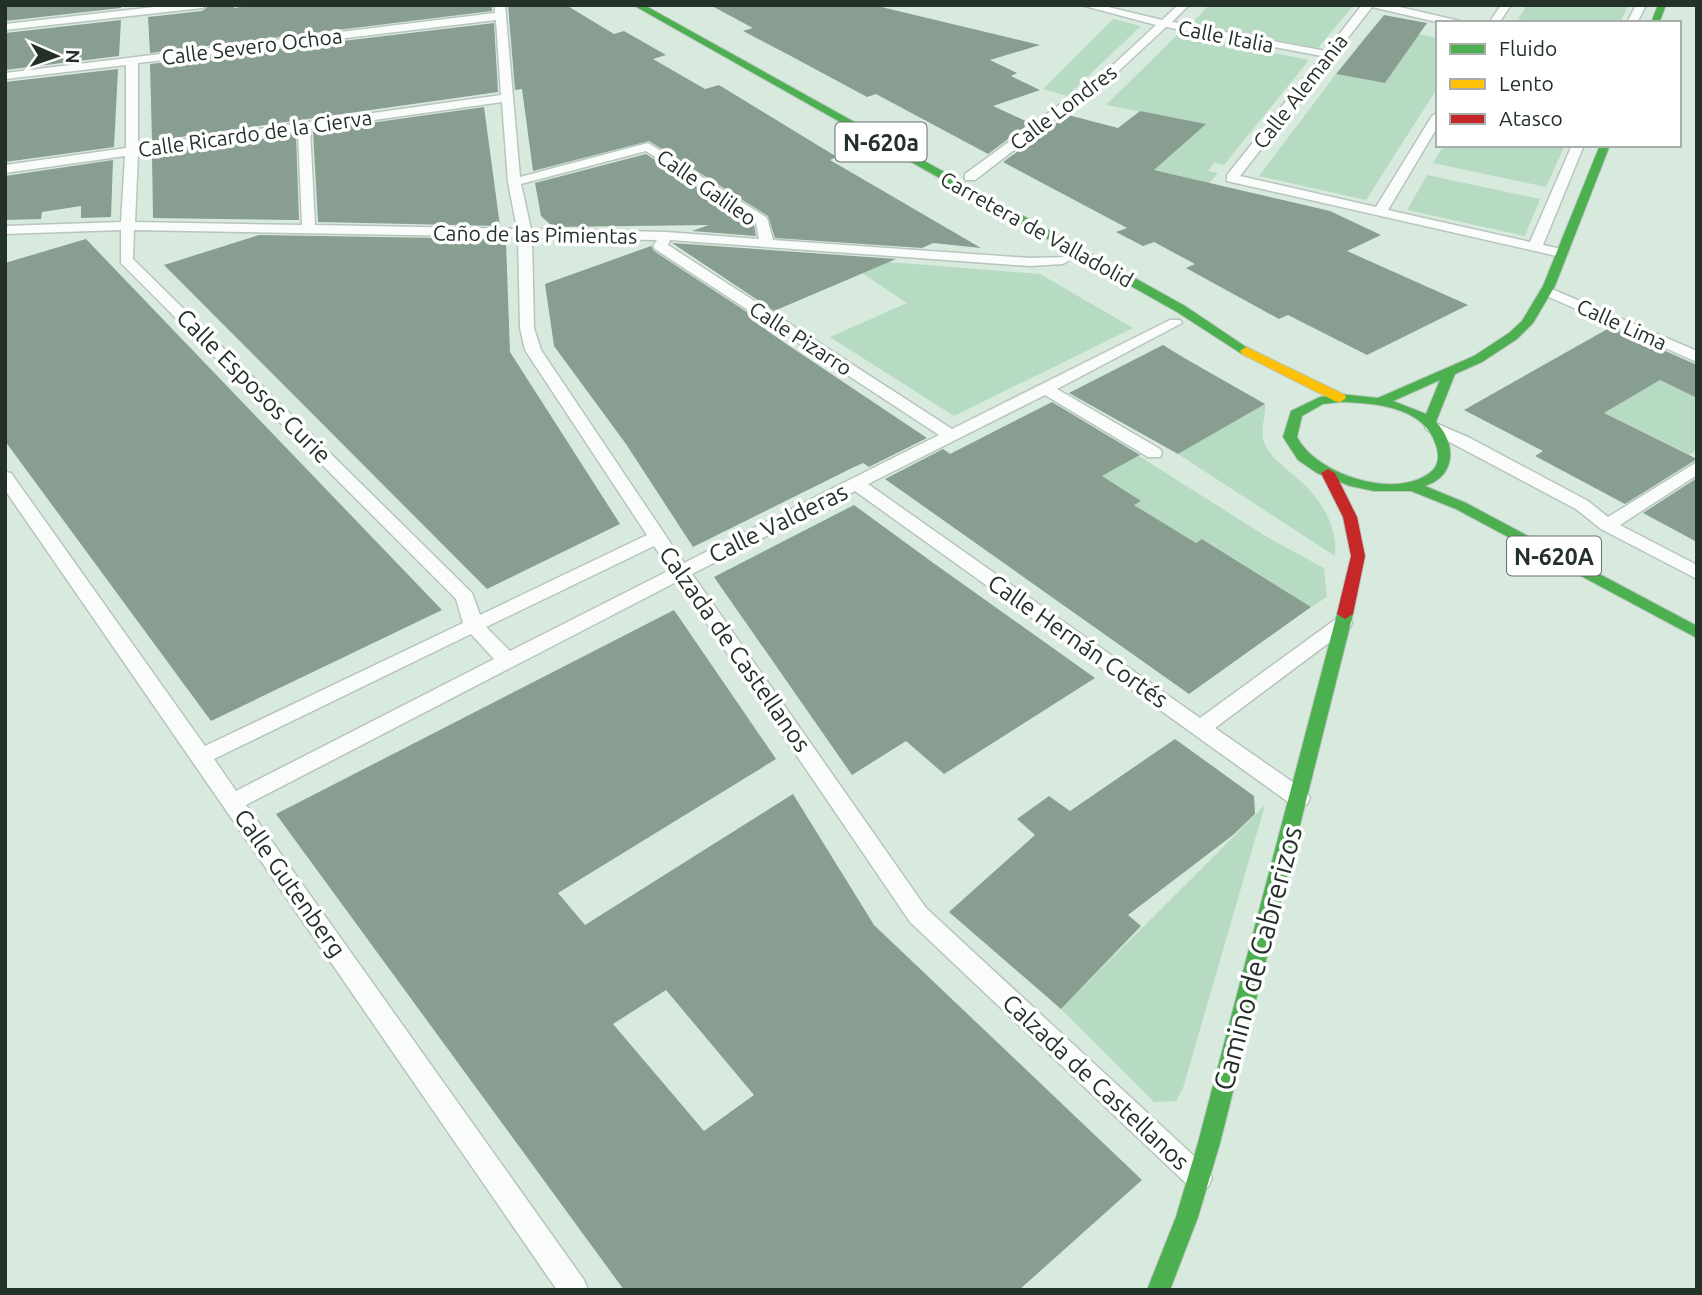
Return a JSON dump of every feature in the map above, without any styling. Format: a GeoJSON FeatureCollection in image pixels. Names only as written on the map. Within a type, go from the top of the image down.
{"type":"FeatureCollection","features":[{"type":"Feature","properties":{"kind":"main road","name":"Carretera de Valladolid"},"geometry":{"type":"LineString","coordinates":[[637,5],[1181,309],[1251,354],[1340,398]]}},
{"type":"Feature","properties":{"kind":"main road"},"geometry":{"type":"LineString","coordinates":[[1381,401],[1449,374],[1528,322],[1547,291],[1604,147]]}},
{"type":"Feature","properties":{"kind":"main road","name":"Carretera de Valladolid"},"geometry":{"type":"LineString","coordinates":[[1251,354],[1274,383]]}},
{"type":"Feature","properties":{"kind":"main road"},"geometry":{"type":"LineString","coordinates":[[1431,425],[1449,374]]}},
{"type":"Feature","properties":{"kind":"main road","name":"N-620A"},"geometry":{"type":"LineString","coordinates":[[1340,398],[1381,401],[1408,411],[1431,425],[1444,444],[1451,466],[1409,485],[1370,486],[1328,473],[1297,450],[1290,437],[1292,408],[1340,398]]}},
{"type":"Feature","properties":{"kind":"main road","name":"Camino de Cabrerizos"},"geometry":{"type":"LineString","coordinates":[[1158,1290],[1178,1245],[1199,1178],[1299,798],[1358,556],[1350,517],[1328,473]]}},
{"type":"Feature","properties":{"kind":"main road","name":"N-620A"},"geometry":{"type":"LineString","coordinates":[[1409,485],[1461,506],[1697,633]]}},
{"type":"Feature","properties":{"kind":"main road"},"geometry":{"type":"LineString","coordinates":[[1350,517],[1370,486]]}},
{"type":"Feature","properties":{"kind":"street"},"geometry":{"type":"LineString","coordinates":[[5,27],[202,5]]}},
{"type":"Feature","properties":{"kind":"street","name":"Calle Italia"},"geometry":{"type":"LineString","coordinates":[[1086,5],[1164,24],[1327,54]]}},
{"type":"Feature","properties":{"kind":"street","name":"Calle Londres"},"geometry":{"type":"LineString","coordinates":[[970,177],[1074,99],[1090,92],[1184,5]]}},
{"type":"Feature","properties":{"kind":"street","name":"Calle Alemania"},"geometry":{"type":"LineString","coordinates":[[1368,5],[1232,178],[1380,212]]}},
{"type":"Feature","properties":{"kind":"street"},"geometry":{"type":"LineString","coordinates":[[1376,5],[1447,21]]}},
{"type":"Feature","properties":{"kind":"street"},"geometry":{"type":"LineString","coordinates":[[1495,21],[1506,5]]}},
{"type":"Feature","properties":{"kind":"street"},"geometry":{"type":"LineString","coordinates":[[1633,21],[1641,5]]}},
{"type":"Feature","properties":{"kind":"street","name":"Calle Severo Ochoa"},"geometry":{"type":"LineString","coordinates":[[5,76],[500,11]]}},
{"type":"Feature","properties":{"kind":"street","name":"Calzada de Castellanos"},"geometry":{"type":"LineString","coordinates":[[500,11],[514,182],[525,235],[527,328],[533,350],[657,537],[918,915],[1199,1178]]}},
{"type":"Feature","properties":{"kind":"street","name":"Calle Esposos Curie"},"geometry":{"type":"LineString","coordinates":[[132,61],[130,226],[126,260],[465,597],[473,624],[508,662]]}},
{"type":"Feature","properties":{"kind":"street","name":"Calle Ricardo de la Cierva"},"geometry":{"type":"LineString","coordinates":[[5,169],[506,98]]}},
{"type":"Feature","properties":{"kind":"street"},"geometry":{"type":"LineString","coordinates":[[1436,119],[1380,212],[1561,253]]}},
{"type":"Feature","properties":{"kind":"street"},"geometry":{"type":"LineString","coordinates":[[304,127],[309,230]]}},
{"type":"Feature","properties":{"kind":"street","name":"Calle Galileo"},"geometry":{"type":"LineString","coordinates":[[514,182],[648,146],[762,221],[766,241]]}},
{"type":"Feature","properties":{"kind":"street"},"geometry":{"type":"LineString","coordinates":[[1535,247],[1577,147]]}},
{"type":"Feature","properties":{"kind":"street","name":"Caño de las Pimientas"},"geometry":{"type":"LineString","coordinates":[[5,230],[130,226],[666,236],[766,241],[1030,262],[1063,260]]}},
{"type":"Feature","properties":{"kind":"street","name":"Calle Pizarro"},"geometry":{"type":"LineString","coordinates":[[666,236],[660,246],[952,436]]}},
{"type":"Feature","properties":{"kind":"street","name":"Calle Lima"},"geometry":{"type":"LineString","coordinates":[[1547,291],[1697,357]]}},
{"type":"Feature","properties":{"kind":"street","name":"Calle Valderas"},"geometry":{"type":"LineString","coordinates":[[233,802],[682,571],[1175,323]]}},
{"type":"Feature","properties":{"kind":"street"},"geometry":{"type":"LineString","coordinates":[[1045,388],[1154,453]]}},
{"type":"Feature","properties":{"kind":"street"},"geometry":{"type":"LineString","coordinates":[[1431,425],[1582,505],[1607,525],[1697,573]]}},
{"type":"Feature","properties":{"kind":"street"},"geometry":{"type":"LineString","coordinates":[[1607,525],[1697,467]]}},
{"type":"Feature","properties":{"kind":"street","name":"Calle Gutenberg"},"geometry":{"type":"LineString","coordinates":[[5,477],[574,1290]]}},
{"type":"Feature","properties":{"kind":"street","name":"Calle Hernán Cortés"},"geometry":{"type":"LineString","coordinates":[[856,484],[1299,798]]}},
{"type":"Feature","properties":{"kind":"street"},"geometry":{"type":"LineString","coordinates":[[202,756],[657,537]]}},
{"type":"Feature","properties":{"kind":"street"},"geometry":{"type":"LineString","coordinates":[[1199,728],[1343,623]]}},
{"type":"Feature","properties":{"kind":"green space"},"geometry":{"type":"Polygon","coordinates":[[[1209,5],[1352,7],[1318,48],[1191,24],[1209,5]]]}},
{"type":"Feature","properties":{"kind":"green space"},"geometry":{"type":"Polygon","coordinates":[[[1527,5],[1628,5],[1621,21],[1518,19],[1527,5]]]}},
{"type":"Feature","properties":{"kind":"green space"},"geometry":{"type":"Polygon","coordinates":[[[1113,19],[1141,26],[1067,96],[1043,89],[1113,19]]]}},
{"type":"Feature","properties":{"kind":"green space"},"geometry":{"type":"Polygon","coordinates":[[[1375,26],[1436,38],[1436,90],[1366,200],[1259,176],[1336,74],[1385,83],[1404,55],[1358,46],[1375,26]]]}},
{"type":"Feature","properties":{"kind":"green space"},"geometry":{"type":"Polygon","coordinates":[[[1178,34],[1309,60],[1224,165],[1214,163],[1208,171],[1218,173],[1209,183],[1154,170],[1205,124],[1106,105],[1178,34]]]}},
{"type":"Feature","properties":{"kind":"green space"},"geometry":{"type":"Polygon","coordinates":[[[1443,147],[1564,147],[1546,187],[1433,163],[1443,147]]]}},
{"type":"Feature","properties":{"kind":"green space"},"geometry":{"type":"Polygon","coordinates":[[[1427,175],[1540,199],[1525,236],[1407,210],[1427,175]]]}},
{"type":"Feature","properties":{"kind":"green space"},"geometry":{"type":"Polygon","coordinates":[[[888,262],[1040,274],[1133,328],[954,416],[830,337],[907,303],[862,273],[888,262]]]}},
{"type":"Feature","properties":{"kind":"green space"},"geometry":{"type":"Polygon","coordinates":[[[1660,380],[1697,398],[1697,450],[1689,455],[1604,413],[1660,380]]]}},
{"type":"Feature","properties":{"kind":"green space"},"geometry":{"type":"Polygon","coordinates":[[[1265,404],[1264,442],[1274,458],[1306,486],[1326,513],[1334,534],[1335,556],[1178,454],[1265,404]]]}},
{"type":"Feature","properties":{"kind":"green space"},"geometry":{"type":"Polygon","coordinates":[[[1139,456],[1267,537],[1324,568],[1327,597],[1311,607],[1203,539],[1196,543],[1134,505],[1140,501],[1102,476],[1139,456]]]}},
{"type":"Feature","properties":{"kind":"green space"},"geometry":{"type":"Polygon","coordinates":[[[1265,805],[1183,1088],[1176,1101],[1154,1102],[1061,1009],[1265,805]]]}},
{"type":"Feature","properties":{"kind":"building"},"geometry":{"type":"Polygon","coordinates":[[[5,5],[121,5],[121,8],[5,21],[5,5]]]}},
{"type":"Feature","properties":{"kind":"building"},"geometry":{"type":"Polygon","coordinates":[[[210,5],[234,5],[234,8],[255,5],[492,5],[492,11],[150,53],[148,17],[202,11],[210,5]]]}},
{"type":"Feature","properties":{"kind":"building"},"geometry":{"type":"Polygon","coordinates":[[[508,5],[566,5],[614,34],[624,31],[666,55],[653,59],[705,89],[719,85],[837,157],[830,160],[981,248],[933,243],[922,248],[775,238],[768,216],[649,141],[533,171],[522,89],[515,90],[508,5]]]}},
{"type":"Feature","properties":{"kind":"building"},"geometry":{"type":"Polygon","coordinates":[[[710,5],[873,5],[1040,45],[990,60],[1017,73],[1011,76],[1040,90],[993,106],[1030,123],[988,154],[876,94],[867,97],[743,31],[753,28],[710,5]]]}},
{"type":"Feature","properties":{"kind":"building"},"geometry":{"type":"Polygon","coordinates":[[[1384,15],[1427,23],[1385,83],[1336,74],[1384,15]]]}},
{"type":"Feature","properties":{"kind":"building"},"geometry":{"type":"Polygon","coordinates":[[[121,20],[119,56],[5,70],[5,33],[121,20]]]}},
{"type":"Feature","properties":{"kind":"building"},"geometry":{"type":"Polygon","coordinates":[[[494,23],[498,92],[152,141],[150,64],[494,23]]]}},
{"type":"Feature","properties":{"kind":"building"},"geometry":{"type":"Polygon","coordinates":[[[118,69],[114,147],[5,162],[5,82],[118,69]]]}},
{"type":"Feature","properties":{"kind":"building"},"geometry":{"type":"Polygon","coordinates":[[[484,107],[500,226],[318,222],[313,131],[484,107]]]}},
{"type":"Feature","properties":{"kind":"building"},"geometry":{"type":"Polygon","coordinates":[[[1140,111],[1206,124],[1154,170],[1330,211],[1381,235],[1347,251],[1468,305],[1367,355],[1288,315],[1279,319],[1186,268],[1195,264],[1154,242],[1143,246],[1116,232],[1127,228],[1003,162],[1068,115],[1118,128],[1140,111]]]}},
{"type":"Feature","properties":{"kind":"building"},"geometry":{"type":"Polygon","coordinates":[[[296,134],[299,220],[153,218],[152,155],[296,134]]]}},
{"type":"Feature","properties":{"kind":"building"},"geometry":{"type":"Polygon","coordinates":[[[646,154],[754,225],[756,236],[692,231],[709,225],[553,227],[541,216],[535,183],[646,154]]]}},
{"type":"Feature","properties":{"kind":"building"},"geometry":{"type":"Polygon","coordinates":[[[113,160],[111,217],[81,218],[81,206],[42,212],[41,219],[5,220],[5,176],[113,160]]]}},
{"type":"Feature","properties":{"kind":"building"},"geometry":{"type":"Polygon","coordinates":[[[259,235],[502,239],[502,243],[506,243],[510,352],[620,524],[487,589],[164,265],[259,235]]]}},
{"type":"Feature","properties":{"kind":"building"},"geometry":{"type":"Polygon","coordinates":[[[86,239],[442,610],[211,721],[5,441],[5,263],[86,239]]]}},
{"type":"Feature","properties":{"kind":"building"},"geometry":{"type":"Polygon","coordinates":[[[672,243],[896,259],[774,311],[672,243]]]}},
{"type":"Feature","properties":{"kind":"building"},"geometry":{"type":"Polygon","coordinates":[[[651,246],[654,251],[756,318],[752,320],[782,341],[927,438],[869,467],[863,463],[852,468],[693,547],[626,444],[554,346],[545,284],[651,246]]]}},
{"type":"Feature","properties":{"kind":"building"},"geometry":{"type":"Polygon","coordinates":[[[1611,327],[1697,365],[1697,398],[1660,380],[1604,413],[1697,459],[1625,504],[1535,456],[1543,451],[1464,410],[1611,327]]]}},
{"type":"Feature","properties":{"kind":"building"},"geometry":{"type":"Polygon","coordinates":[[[1163,345],[1265,404],[1178,454],[1069,393],[1163,345]]]}},
{"type":"Feature","properties":{"kind":"building"},"geometry":{"type":"Polygon","coordinates":[[[1052,402],[1140,455],[1102,476],[1141,501],[1134,505],[1196,543],[1202,539],[1311,607],[1189,694],[885,479],[943,449],[950,454],[1052,402]]]}},
{"type":"Feature","properties":{"kind":"building"},"geometry":{"type":"Polygon","coordinates":[[[1697,478],[1697,542],[1643,513],[1697,478]]]}},
{"type":"Feature","properties":{"kind":"building"},"geometry":{"type":"Polygon","coordinates":[[[854,505],[1095,678],[944,774],[906,741],[852,775],[714,577],[854,505]]]}},
{"type":"Feature","properties":{"kind":"building"},"geometry":{"type":"Polygon","coordinates":[[[674,610],[776,759],[558,893],[585,925],[793,794],[874,925],[1142,1180],[1019,1290],[624,1290],[276,814],[674,610]],[[666,990],[613,1024],[704,1131],[754,1095],[666,990]]]}},
{"type":"Feature","properties":{"kind":"building"},"geometry":{"type":"Polygon","coordinates":[[[1175,739],[1254,796],[1255,814],[1233,835],[1128,915],[1141,926],[1061,1009],[949,912],[1035,835],[1017,819],[1049,796],[1070,811],[1175,739]]]}},
{"type":"Feature","properties":{"kind":"traffic: fast"},"geometry":{"type":"LineString","coordinates":[[637,5],[1181,309],[1246,351]]}},
{"type":"Feature","properties":{"kind":"traffic: fast"},"geometry":{"type":"LineString","coordinates":[[1656,21],[1662,5]]}},
{"type":"Feature","properties":{"kind":"traffic: fast"},"geometry":{"type":"LineString","coordinates":[[1381,401],[1478,359],[1513,336],[1527,323],[1549,286],[1604,147]]}},
{"type":"Feature","properties":{"kind":"traffic: fast"},"geometry":{"type":"LineString","coordinates":[[1429,423],[1449,374]]}},
{"type":"Feature","properties":{"kind":"traffic: fast"},"geometry":{"type":"LineString","coordinates":[[1340,398],[1384,402],[1425,419],[1435,429],[1443,446],[1445,457],[1442,469],[1427,481],[1393,488],[1355,483],[1309,462],[1298,451],[1290,437],[1296,414],[1320,401],[1340,398]]}},
{"type":"Feature","properties":{"kind":"traffic: fast"},"geometry":{"type":"LineString","coordinates":[[1409,485],[1461,506],[1697,633]]}},
{"type":"Feature","properties":{"kind":"traffic: fast"},"geometry":{"type":"LineString","coordinates":[[1158,1290],[1187,1217],[1209,1143],[1345,614]]}},
{"type":"Feature","properties":{"kind":"traffic: slow"},"geometry":{"type":"LineString","coordinates":[[1246,351],[1340,398]]}},
{"type":"Feature","properties":{"kind":"traffic: jam"},"geometry":{"type":"LineString","coordinates":[[1328,473],[1350,517],[1358,556],[1345,614]]}}]}
